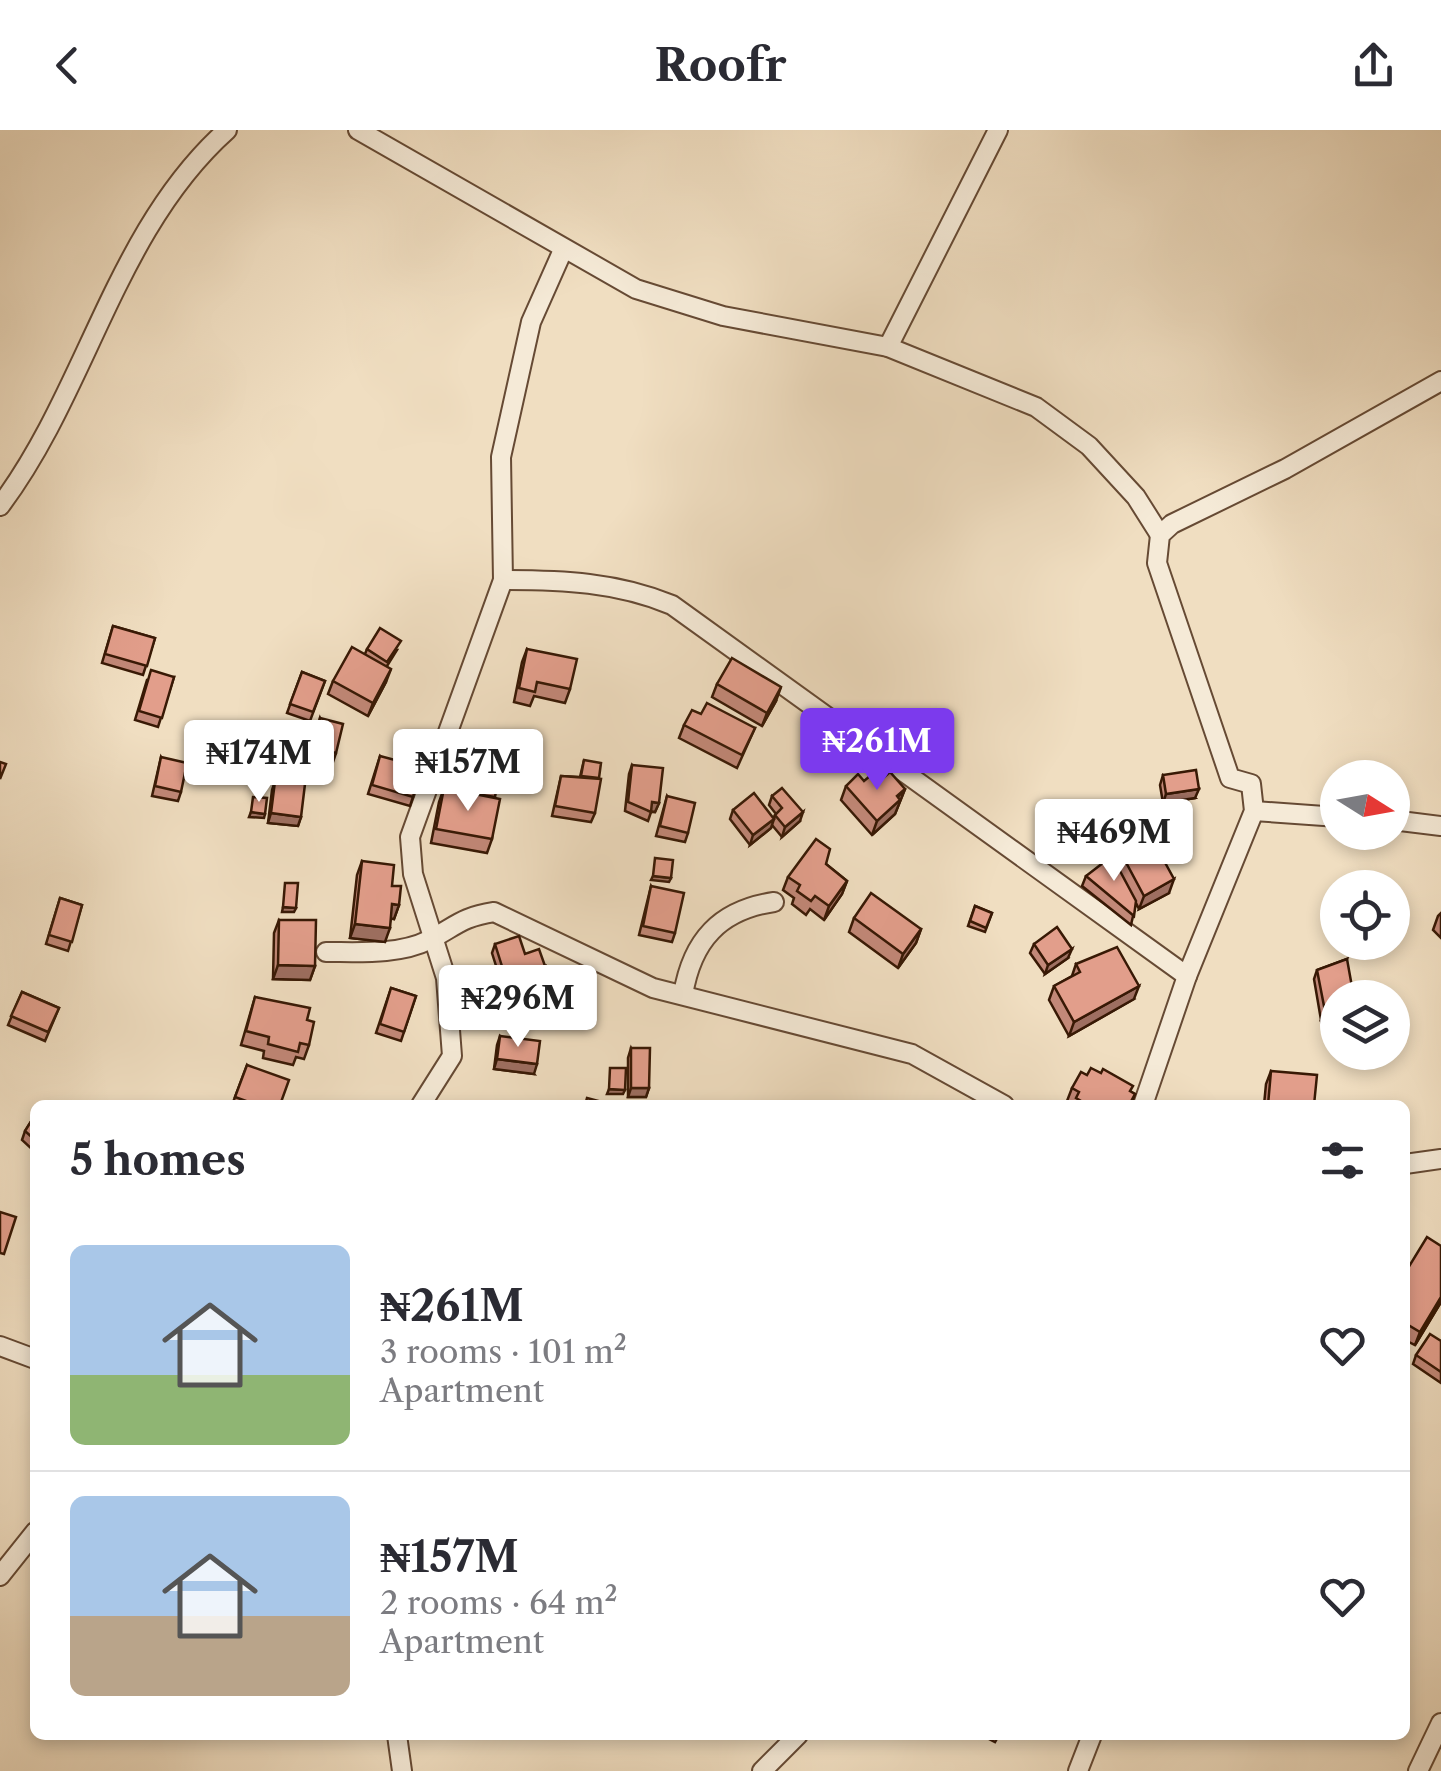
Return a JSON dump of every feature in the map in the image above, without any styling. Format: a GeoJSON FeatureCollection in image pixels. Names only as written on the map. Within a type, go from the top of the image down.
{"type":"FeatureCollection","features":[{"type":"Feature","properties":{"kind":"street"},"geometry":{"type":"LineString","coordinates":[[0,506],[42,439],[139,244],[195,158],[227,130]]}},
{"type":"Feature","properties":{"kind":"street"},"geometry":{"type":"LineString","coordinates":[[358,130],[636,289],[723,316],[888,347],[1036,408],[1089,446],[1136,497],[1160,535],[1157,564],[1230,778],[1251,784],[1254,811],[1187,976],[1145,1100]]}},
{"type":"Feature","properties":{"kind":"street"},"geometry":{"type":"LineString","coordinates":[[888,347],[998,130]]}},
{"type":"Feature","properties":{"kind":"street"},"geometry":{"type":"LineString","coordinates":[[424,1100],[452,1056],[446,978],[430,940],[414,874],[410,837],[421,795],[491,624],[503,580],[501,456],[531,322],[563,250]]}},
{"type":"Feature","properties":{"kind":"street"},"geometry":{"type":"LineString","coordinates":[[1160,535],[1172,524],[1285,469],[1441,381]]}},
{"type":"Feature","properties":{"kind":"street"},"geometry":{"type":"LineString","coordinates":[[503,580],[600,584],[639,591],[672,605],[1187,976]]}},
{"type":"Feature","properties":{"kind":"street"},"geometry":{"type":"LineString","coordinates":[[1254,811],[1320,816]]}},
{"type":"Feature","properties":{"kind":"street"},"geometry":{"type":"LineString","coordinates":[[1410,822],[1441,826]]}},
{"type":"Feature","properties":{"kind":"street"},"geometry":{"type":"LineString","coordinates":[[683,995],[688,968],[718,921],[746,906],[774,902]]}},
{"type":"Feature","properties":{"kind":"street"},"geometry":{"type":"LineString","coordinates":[[326,952],[384,951],[430,940],[471,916],[494,912],[558,939],[602,967],[653,988],[912,1054],[995,1100]]}},
{"type":"Feature","properties":{"kind":"street"},"geometry":{"type":"LineString","coordinates":[[1410,1163],[1441,1159]]}},
{"type":"Feature","properties":{"kind":"street"},"geometry":{"type":"LineString","coordinates":[[0,1346],[30,1357]]}},
{"type":"Feature","properties":{"kind":"street"},"geometry":{"type":"LineString","coordinates":[[0,1576],[30,1538]]}},
{"type":"Feature","properties":{"kind":"street"},"geometry":{"type":"LineString","coordinates":[[1418,1771],[1441,1723]]}},
{"type":"Feature","properties":{"kind":"street"},"geometry":{"type":"LineString","coordinates":[[398,1740],[402,1771]]}},
{"type":"Feature","properties":{"kind":"street"},"geometry":{"type":"LineString","coordinates":[[762,1771],[793,1740]]}},
{"type":"Feature","properties":{"kind":"street"},"geometry":{"type":"LineString","coordinates":[[1078,1771],[1090,1740]]}},
{"type":"Feature","properties":{"kind":"building"},"geometry":{"type":"Polygon","coordinates":[[[113,626],[155,638],[147,666],[105,654],[113,626]]]}},
{"type":"Feature","properties":{"kind":"building"},"geometry":{"type":"Polygon","coordinates":[[[380,628],[401,641],[387,662],[367,649],[380,628]]]}},
{"type":"Feature","properties":{"kind":"building"},"geometry":{"type":"Polygon","coordinates":[[[352,647],[391,669],[373,703],[333,681],[352,647]]]}},
{"type":"Feature","properties":{"kind":"building"},"geometry":{"type":"Polygon","coordinates":[[[527,649],[577,659],[570,689],[537,682],[535,692],[519,688],[527,649]]]}},
{"type":"Feature","properties":{"kind":"building"},"geometry":{"type":"Polygon","coordinates":[[[732,658],[781,687],[767,713],[717,684],[732,658]]]}},
{"type":"Feature","properties":{"kind":"building"},"geometry":{"type":"Polygon","coordinates":[[[151,670],[174,677],[162,718],[139,711],[151,670]]]}},
{"type":"Feature","properties":{"kind":"building"},"geometry":{"type":"Polygon","coordinates":[[[302,672],[325,681],[313,712],[290,704],[302,672]]]}},
{"type":"Feature","properties":{"kind":"building"},"geometry":{"type":"Polygon","coordinates":[[[707,703],[755,728],[742,755],[684,725],[692,710],[701,714],[707,703]]]}},
{"type":"Feature","properties":{"kind":"building"},"geometry":{"type":"Polygon","coordinates":[[[320,718],[343,724],[336,753],[313,747],[320,718]]]}},
{"type":"Feature","properties":{"kind":"building"},"geometry":{"type":"Polygon","coordinates":[[[533,733],[535,770],[516,771],[515,734],[533,733]]]}},
{"type":"Feature","properties":{"kind":"building"},"geometry":{"type":"Polygon","coordinates":[[[380,756],[421,767],[413,797],[372,785],[380,756]]]}},
{"type":"Feature","properties":{"kind":"building"},"geometry":{"type":"Polygon","coordinates":[[[161,757],[187,763],[181,792],[155,786],[161,757]]]}},
{"type":"Feature","properties":{"kind":"building"},"geometry":{"type":"Polygon","coordinates":[[[584,760],[601,763],[599,778],[581,776],[584,760]]]}},
{"type":"Feature","properties":{"kind":"building"},"geometry":{"type":"Polygon","coordinates":[[[632,765],[663,768],[659,803],[652,802],[651,812],[628,802],[632,765]]]}},
{"type":"Feature","properties":{"kind":"building"},"geometry":{"type":"Polygon","coordinates":[[[461,768],[499,774],[495,797],[457,791],[461,768]]]}},
{"type":"Feature","properties":{"kind":"building"},"geometry":{"type":"Polygon","coordinates":[[[1196,770],[1199,789],[1166,794],[1163,775],[1196,770]]]}},
{"type":"Feature","properties":{"kind":"building"},"geometry":{"type":"Polygon","coordinates":[[[876,771],[883,778],[890,772],[905,789],[897,796],[900,800],[877,821],[846,786],[858,774],[864,781],[876,771]]]}},
{"type":"Feature","properties":{"kind":"building"},"geometry":{"type":"Polygon","coordinates":[[[561,776],[601,779],[595,813],[555,806],[561,776]]]}},
{"type":"Feature","properties":{"kind":"building"},"geometry":{"type":"Polygon","coordinates":[[[275,781],[305,784],[301,817],[271,813],[275,781]]]}},
{"type":"Feature","properties":{"kind":"building"},"geometry":{"type":"Polygon","coordinates":[[[444,788],[500,799],[492,839],[436,829],[444,788]]]}},
{"type":"Feature","properties":{"kind":"building"},"geometry":{"type":"Polygon","coordinates":[[[782,788],[803,812],[785,827],[775,815],[782,808],[772,796],[782,788]]]}},
{"type":"Feature","properties":{"kind":"building"},"geometry":{"type":"Polygon","coordinates":[[[754,793],[774,819],[753,835],[733,810],[754,793]]]}},
{"type":"Feature","properties":{"kind":"building"},"geometry":{"type":"Polygon","coordinates":[[[667,796],[695,803],[688,833],[660,826],[667,796]]]}},
{"type":"Feature","properties":{"kind":"building"},"geometry":{"type":"Polygon","coordinates":[[[253,797],[267,798],[265,814],[251,812],[253,797]]]}},
{"type":"Feature","properties":{"kind":"building"},"geometry":{"type":"Polygon","coordinates":[[[1124,806],[1128,816],[1148,807],[1157,828],[1124,843],[1110,812],[1124,806]]]}},
{"type":"Feature","properties":{"kind":"building"},"geometry":{"type":"Polygon","coordinates":[[[1151,837],[1174,879],[1144,896],[1121,853],[1151,837]]]}},
{"type":"Feature","properties":{"kind":"building"},"geometry":{"type":"Polygon","coordinates":[[[816,839],[830,849],[826,864],[847,881],[829,906],[815,896],[811,901],[797,891],[800,885],[788,877],[816,839]]]}},
{"type":"Feature","properties":{"kind":"building"},"geometry":{"type":"Polygon","coordinates":[[[1112,856],[1136,901],[1134,916],[1086,876],[1112,856]]]}},
{"type":"Feature","properties":{"kind":"building"},"geometry":{"type":"Polygon","coordinates":[[[655,858],[673,860],[671,878],[653,876],[655,858]]]}},
{"type":"Feature","properties":{"kind":"building"},"geometry":{"type":"Polygon","coordinates":[[[362,861],[394,865],[392,886],[401,886],[399,905],[392,904],[390,928],[355,924],[362,861]]]}},
{"type":"Feature","properties":{"kind":"building"},"geometry":{"type":"Polygon","coordinates":[[[285,883],[298,883],[296,908],[283,907],[285,883]]]}},
{"type":"Feature","properties":{"kind":"building"},"geometry":{"type":"Polygon","coordinates":[[[651,886],[684,893],[675,933],[643,926],[651,886]]]}},
{"type":"Feature","properties":{"kind":"building"},"geometry":{"type":"Polygon","coordinates":[[[871,893],[921,929],[903,954],[854,918],[871,893]]]}},
{"type":"Feature","properties":{"kind":"building"},"geometry":{"type":"Polygon","coordinates":[[[60,898],[82,905],[72,942],[49,935],[60,898]]]}},
{"type":"Feature","properties":{"kind":"building"},"geometry":{"type":"Polygon","coordinates":[[[975,906],[992,913],[986,928],[970,921],[975,906]]]}},
{"type":"Feature","properties":{"kind":"building"},"geometry":{"type":"Polygon","coordinates":[[[279,920],[316,920],[315,966],[278,965],[279,920]]]}},
{"type":"Feature","properties":{"kind":"building"},"geometry":{"type":"Polygon","coordinates":[[[1057,927],[1072,949],[1048,965],[1034,944],[1057,927]]]}},
{"type":"Feature","properties":{"kind":"building"},"geometry":{"type":"Polygon","coordinates":[[[519,936],[525,954],[539,949],[545,966],[506,979],[495,944],[519,936]]]}},
{"type":"Feature","properties":{"kind":"building"},"geometry":{"type":"Polygon","coordinates":[[[1117,947],[1139,986],[1074,1022],[1054,986],[1080,972],[1076,964],[1117,947]]]}},
{"type":"Feature","properties":{"kind":"building"},"geometry":{"type":"Polygon","coordinates":[[[1347,960],[1351,980],[1320,980],[1320,985],[1317,970],[1347,960]]]}},
{"type":"Feature","properties":{"kind":"building"},"geometry":{"type":"Polygon","coordinates":[[[391,988],[416,996],[404,1032],[380,1024],[391,988]]]}},
{"type":"Feature","properties":{"kind":"building"},"geometry":{"type":"Polygon","coordinates":[[[22,992],[59,1008],[48,1032],[11,1016],[22,992]]]}},
{"type":"Feature","properties":{"kind":"building"},"geometry":{"type":"Polygon","coordinates":[[[255,997],[310,1008],[307,1020],[314,1022],[309,1045],[300,1043],[298,1052],[268,1044],[269,1037],[246,1031],[255,997]]]}},
{"type":"Feature","properties":{"kind":"building"},"geometry":{"type":"Polygon","coordinates":[[[500,1036],[540,1041],[537,1064],[497,1059],[500,1036]]]}},
{"type":"Feature","properties":{"kind":"building"},"geometry":{"type":"Polygon","coordinates":[[[631,1048],[650,1048],[649,1088],[631,1088],[631,1048]]]}},
{"type":"Feature","properties":{"kind":"building"},"geometry":{"type":"Polygon","coordinates":[[[247,1065],[289,1080],[282,1100],[235,1097],[247,1065]]]}},
{"type":"Feature","properties":{"kind":"building"},"geometry":{"type":"Polygon","coordinates":[[[610,1068],[626,1068],[625,1090],[609,1089],[610,1068]]]}},
{"type":"Feature","properties":{"kind":"building"},"geometry":{"type":"Polygon","coordinates":[[[1091,1068],[1101,1073],[1103,1069],[1133,1086],[1130,1091],[1135,1094],[1132,1100],[1079,1100],[1076,1098],[1079,1092],[1072,1088],[1081,1072],[1087,1075],[1091,1068]]]}},
{"type":"Feature","properties":{"kind":"building"},"geometry":{"type":"Polygon","coordinates":[[[1271,1071],[1317,1075],[1314,1100],[1268,1100],[1271,1071]]]}},
{"type":"Feature","properties":{"kind":"building"},"geometry":{"type":"Polygon","coordinates":[[[0,1212],[16,1217],[4,1254],[0,1253],[0,1212]]]}},
{"type":"Feature","properties":{"kind":"building"},"geometry":{"type":"Polygon","coordinates":[[[1427,1237],[1441,1246],[1441,1297],[1420,1332],[1410,1326],[1410,1265],[1427,1237]]]}},
{"type":"Feature","properties":{"kind":"building"},"geometry":{"type":"Polygon","coordinates":[[[1430,1334],[1441,1341],[1441,1372],[1416,1355],[1430,1334]]]}}]}
